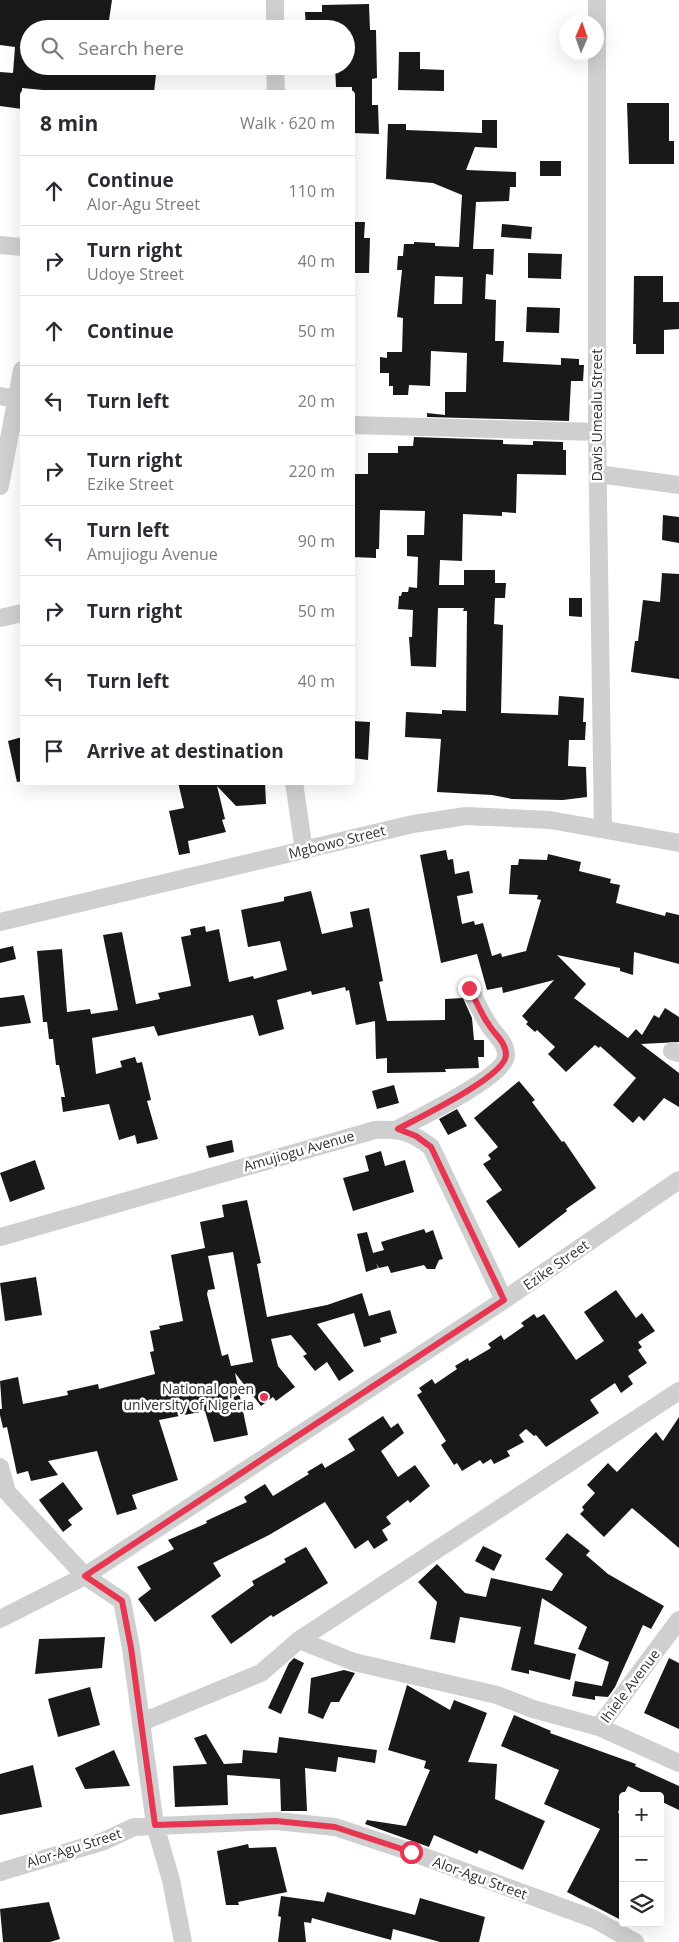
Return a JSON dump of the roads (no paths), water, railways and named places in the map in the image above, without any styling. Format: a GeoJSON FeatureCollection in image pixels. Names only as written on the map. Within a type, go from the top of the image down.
{"type":"FeatureCollection","features":[{"type":"Feature","properties":{"kind":"street"},"geometry":{"type":"LineString","coordinates":[[275,0],[275,20]]}},
{"type":"Feature","properties":{"kind":"street","name":"Davis Umealu Street"},"geometry":{"type":"LineString","coordinates":[[597,0],[597,432],[603,830]]}},
{"type":"Feature","properties":{"kind":"street"},"geometry":{"type":"LineString","coordinates":[[275,75],[276,90]]}},
{"type":"Feature","properties":{"kind":"street"},"geometry":{"type":"LineString","coordinates":[[0,244],[20,247]]}},
{"type":"Feature","properties":{"kind":"street"},"geometry":{"type":"LineString","coordinates":[[0,486],[8,398],[20,374]]}},
{"type":"Feature","properties":{"kind":"street"},"geometry":{"type":"LineString","coordinates":[[355,425],[597,432]]}},
{"type":"Feature","properties":{"kind":"street"},"geometry":{"type":"LineString","coordinates":[[598,474],[679,485]]}},
{"type":"Feature","properties":{"kind":"street"},"geometry":{"type":"LineString","coordinates":[[0,618],[20,613]]}},
{"type":"Feature","properties":{"kind":"street"},"geometry":{"type":"LineString","coordinates":[[294,785],[304,851]]}},
{"type":"Feature","properties":{"kind":"street","name":"Mgbowo Street"},"geometry":{"type":"LineString","coordinates":[[0,922],[413,824],[466,816],[550,820],[679,843]]}},
{"type":"Feature","properties":{"kind":"street"},"geometry":{"type":"LineString","coordinates":[[398,1129],[489,1078],[503,1065],[506,1056],[504,1044],[489,1025],[469,988]]}},
{"type":"Feature","properties":{"kind":"street","name":"Amujiogu Avenue"},"geometry":{"type":"LineString","coordinates":[[0,1236],[375,1130],[398,1129],[416,1136],[431,1147],[504,1300]]}},
{"type":"Feature","properties":{"kind":"street","name":"Ezike Street"},"geometry":{"type":"LineString","coordinates":[[0,1619],[85,1576],[504,1300],[679,1180]]}},
{"type":"Feature","properties":{"kind":"street"},"geometry":{"type":"LineString","coordinates":[[142,1722],[261,1673],[299,1640],[675,1399]]}},
{"type":"Feature","properties":{"kind":"street"},"geometry":{"type":"LineString","coordinates":[[0,1467],[7,1492],[85,1576],[122,1601],[142,1722],[155,1825],[171,1880],[183,1942]]}},
{"type":"Feature","properties":{"kind":"street","name":"Ihiele Avenue"},"geometry":{"type":"LineString","coordinates":[[600,1727],[679,1620]]}},
{"type":"Feature","properties":{"kind":"street"},"geometry":{"type":"LineString","coordinates":[[299,1640],[354,1662],[497,1695],[533,1709],[600,1727],[679,1763]]}},
{"type":"Feature","properties":{"kind":"street","name":"Alor-Agu Street"},"geometry":{"type":"LineString","coordinates":[[0,1872],[104,1841],[134,1827],[276,1821],[335,1827],[411,1852],[594,1919],[635,1942]]}},
{"type":"Feature","properties":{"kind":"place","name":"National open university of Nigeria"},"geometry":{"type":"Point","coordinates":[264,1397]}}]}
